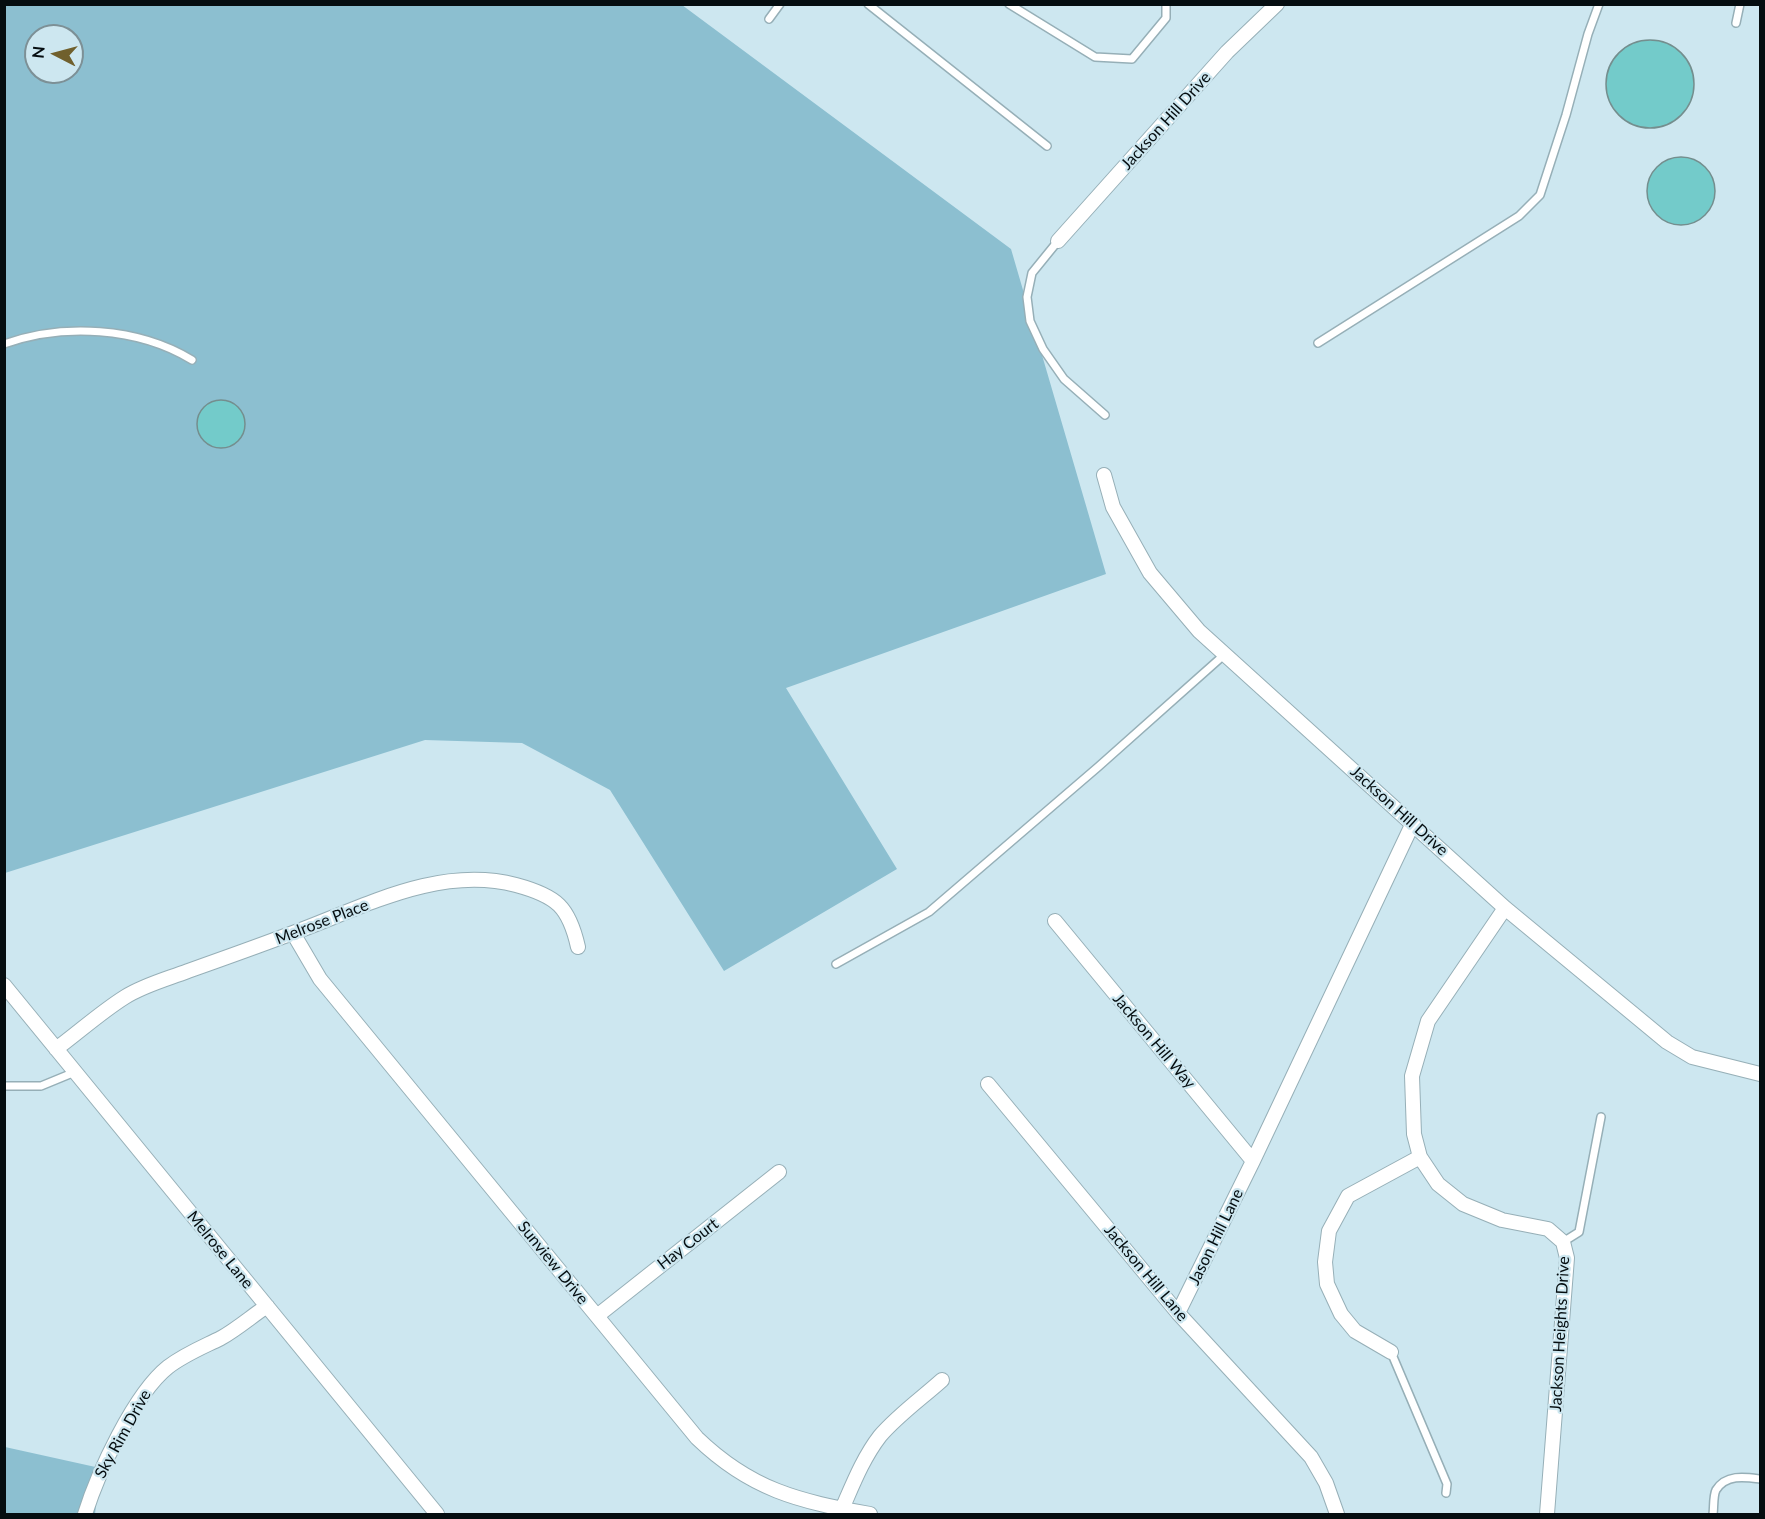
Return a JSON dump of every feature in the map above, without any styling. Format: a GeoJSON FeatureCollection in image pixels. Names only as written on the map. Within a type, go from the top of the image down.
{"type":"FeatureCollection","features":[{"type":"Feature","properties":{"kind":"street","name":"Jackson Hill Drive"},"geometry":{"type":"LineString","coordinates":[[1058,241],[1227,52],[1277,4]]}},
{"type":"Feature","properties":{"kind":"street","name":"Jackson Hill Drive"},"geometry":{"type":"LineString","coordinates":[[1104,475],[1113,507],[1150,573],[1199,631],[1505,908],[1667,1042],[1692,1057],[1761,1074]]}},
{"type":"Feature","properties":{"kind":"street"},"geometry":{"type":"LineString","coordinates":[[1253,1161],[1413,823]]}},
{"type":"Feature","properties":{"kind":"street","name":"Melrose Place"},"geometry":{"type":"LineString","coordinates":[[56,1049],[125,997],[151,984],[416,888],[450,881],[480,879],[502,882],[551,897],[562,908],[573,925],[578,947]]}},
{"type":"Feature","properties":{"kind":"street","name":"Jackson Heights Drive"},"geometry":{"type":"LineString","coordinates":[[1505,908],[1428,1021],[1412,1076],[1414,1134],[1420,1157],[1438,1184],[1463,1204],[1502,1220],[1548,1229],[1563,1242],[1567,1258],[1547,1515]]}},
{"type":"Feature","properties":{"kind":"street","name":"Jackson Hill Way"},"geometry":{"type":"LineString","coordinates":[[1055,921],[1253,1161]]}},
{"type":"Feature","properties":{"kind":"street","name":"Sunview Drive"},"geometry":{"type":"LineString","coordinates":[[293,933],[320,979],[685,1425],[723,1461],[751,1479],[787,1496],[870,1515]]}},
{"type":"Feature","properties":{"kind":"street","name":"Melrose Lane"},"geometry":{"type":"LineString","coordinates":[[4,984],[437,1515]]}},
{"type":"Feature","properties":{"kind":"street","name":"Jackson Hill Lane"},"geometry":{"type":"LineString","coordinates":[[988,1084],[1178,1313],[1311,1457],[1326,1483],[1337,1515]]}},
{"type":"Feature","properties":{"kind":"street"},"geometry":{"type":"LineString","coordinates":[[1391,1352],[1355,1331],[1341,1314],[1327,1284],[1325,1262],[1329,1231],[1348,1196],[1420,1157]]}},
{"type":"Feature","properties":{"kind":"street","name":"Jason Hill Lane"},"geometry":{"type":"LineString","coordinates":[[1178,1313],[1253,1161]]}},
{"type":"Feature","properties":{"kind":"street","name":"Hay Court"},"geometry":{"type":"LineString","coordinates":[[597,1316],[779,1172]]}},
{"type":"Feature","properties":{"kind":"street","name":"Sky Rim Drive"},"geometry":{"type":"LineString","coordinates":[[85,1515],[93,1487],[149,1384],[168,1367],[191,1352],[222,1337],[267,1306]]}},
{"type":"Feature","properties":{"kind":"street"},"geometry":{"type":"LineString","coordinates":[[842,1509],[865,1459],[880,1437],[942,1380]]}},
{"type":"Feature","properties":{"kind":"lane"},"geometry":{"type":"LineString","coordinates":[[769,19],[780,4]]}},
{"type":"Feature","properties":{"kind":"lane"},"geometry":{"type":"LineString","coordinates":[[868,4],[1047,146]]}},
{"type":"Feature","properties":{"kind":"lane"},"geometry":{"type":"LineString","coordinates":[[1009,4],[1095,57],[1132,59],[1166,18],[1166,4]]}},
{"type":"Feature","properties":{"kind":"lane"},"geometry":{"type":"LineString","coordinates":[[1318,343],[1519,216],[1533,204],[1540,195],[1599,4]]}},
{"type":"Feature","properties":{"kind":"lane"},"geometry":{"type":"LineString","coordinates":[[1736,23],[1740,4]]}},
{"type":"Feature","properties":{"kind":"lane"},"geometry":{"type":"LineString","coordinates":[[1058,241],[1032,273],[1027,297],[1030,321],[1043,349],[1064,379],[1105,415]]}},
{"type":"Feature","properties":{"kind":"lane"},"geometry":{"type":"LineString","coordinates":[[4,344],[36,334],[62,330],[85,330],[151,342],[176,350],[192,360]]}},
{"type":"Feature","properties":{"kind":"lane"},"geometry":{"type":"LineString","coordinates":[[836,964],[929,912],[1225,654]]}},
{"type":"Feature","properties":{"kind":"lane"},"geometry":{"type":"LineString","coordinates":[[4,1086],[41,1086],[75,1072]]}},
{"type":"Feature","properties":{"kind":"lane"},"geometry":{"type":"LineString","coordinates":[[1563,1242],[1579,1233],[1601,1117]]}},
{"type":"Feature","properties":{"kind":"lane"},"geometry":{"type":"LineString","coordinates":[[1391,1352],[1447,1484],[1446,1493]]}},
{"type":"Feature","properties":{"kind":"lane"},"geometry":{"type":"LineString","coordinates":[[1713,1515],[1715,1491],[1727,1480],[1738,1477],[1761,1479]]}},
{"type":"Feature","properties":{"kind":"shaded area"},"geometry":{"type":"Polygon","coordinates":[[[5,5],[682,5],[1011,249],[1106,574],[786,688],[897,869],[724,971],[610,790],[522,743],[425,740],[5,873],[5,5]]]}},
{"type":"Feature","properties":{"kind":"shaded area"},"geometry":{"type":"Polygon","coordinates":[[[5,1447],[100,1468],[95,1514],[5,1514],[5,1447]]]}},
{"type":"Feature","properties":{"kind":"building"},"geometry":{"type":"Polygon","coordinates":[[[1650,40],[1667,44],[1681,53],[1690,67],[1694,84],[1690,101],[1681,115],[1667,124],[1650,128],[1633,124],[1619,115],[1610,101],[1606,84],[1610,67],[1619,53],[1633,44],[1650,40]]]}},
{"type":"Feature","properties":{"kind":"building"},"geometry":{"type":"Polygon","coordinates":[[[1681,157],[1694,160],[1705,167],[1712,178],[1715,191],[1712,204],[1705,215],[1694,222],[1681,225],[1668,222],[1657,215],[1650,204],[1647,191],[1650,178],[1657,167],[1668,160],[1681,157]]]}},
{"type":"Feature","properties":{"kind":"building"},"geometry":{"type":"Polygon","coordinates":[[[216,400],[226,400],[238,407],[245,419],[245,429],[238,441],[226,448],[216,448],[201,437],[197,429],[197,419],[208,404],[216,400]]]}}]}
